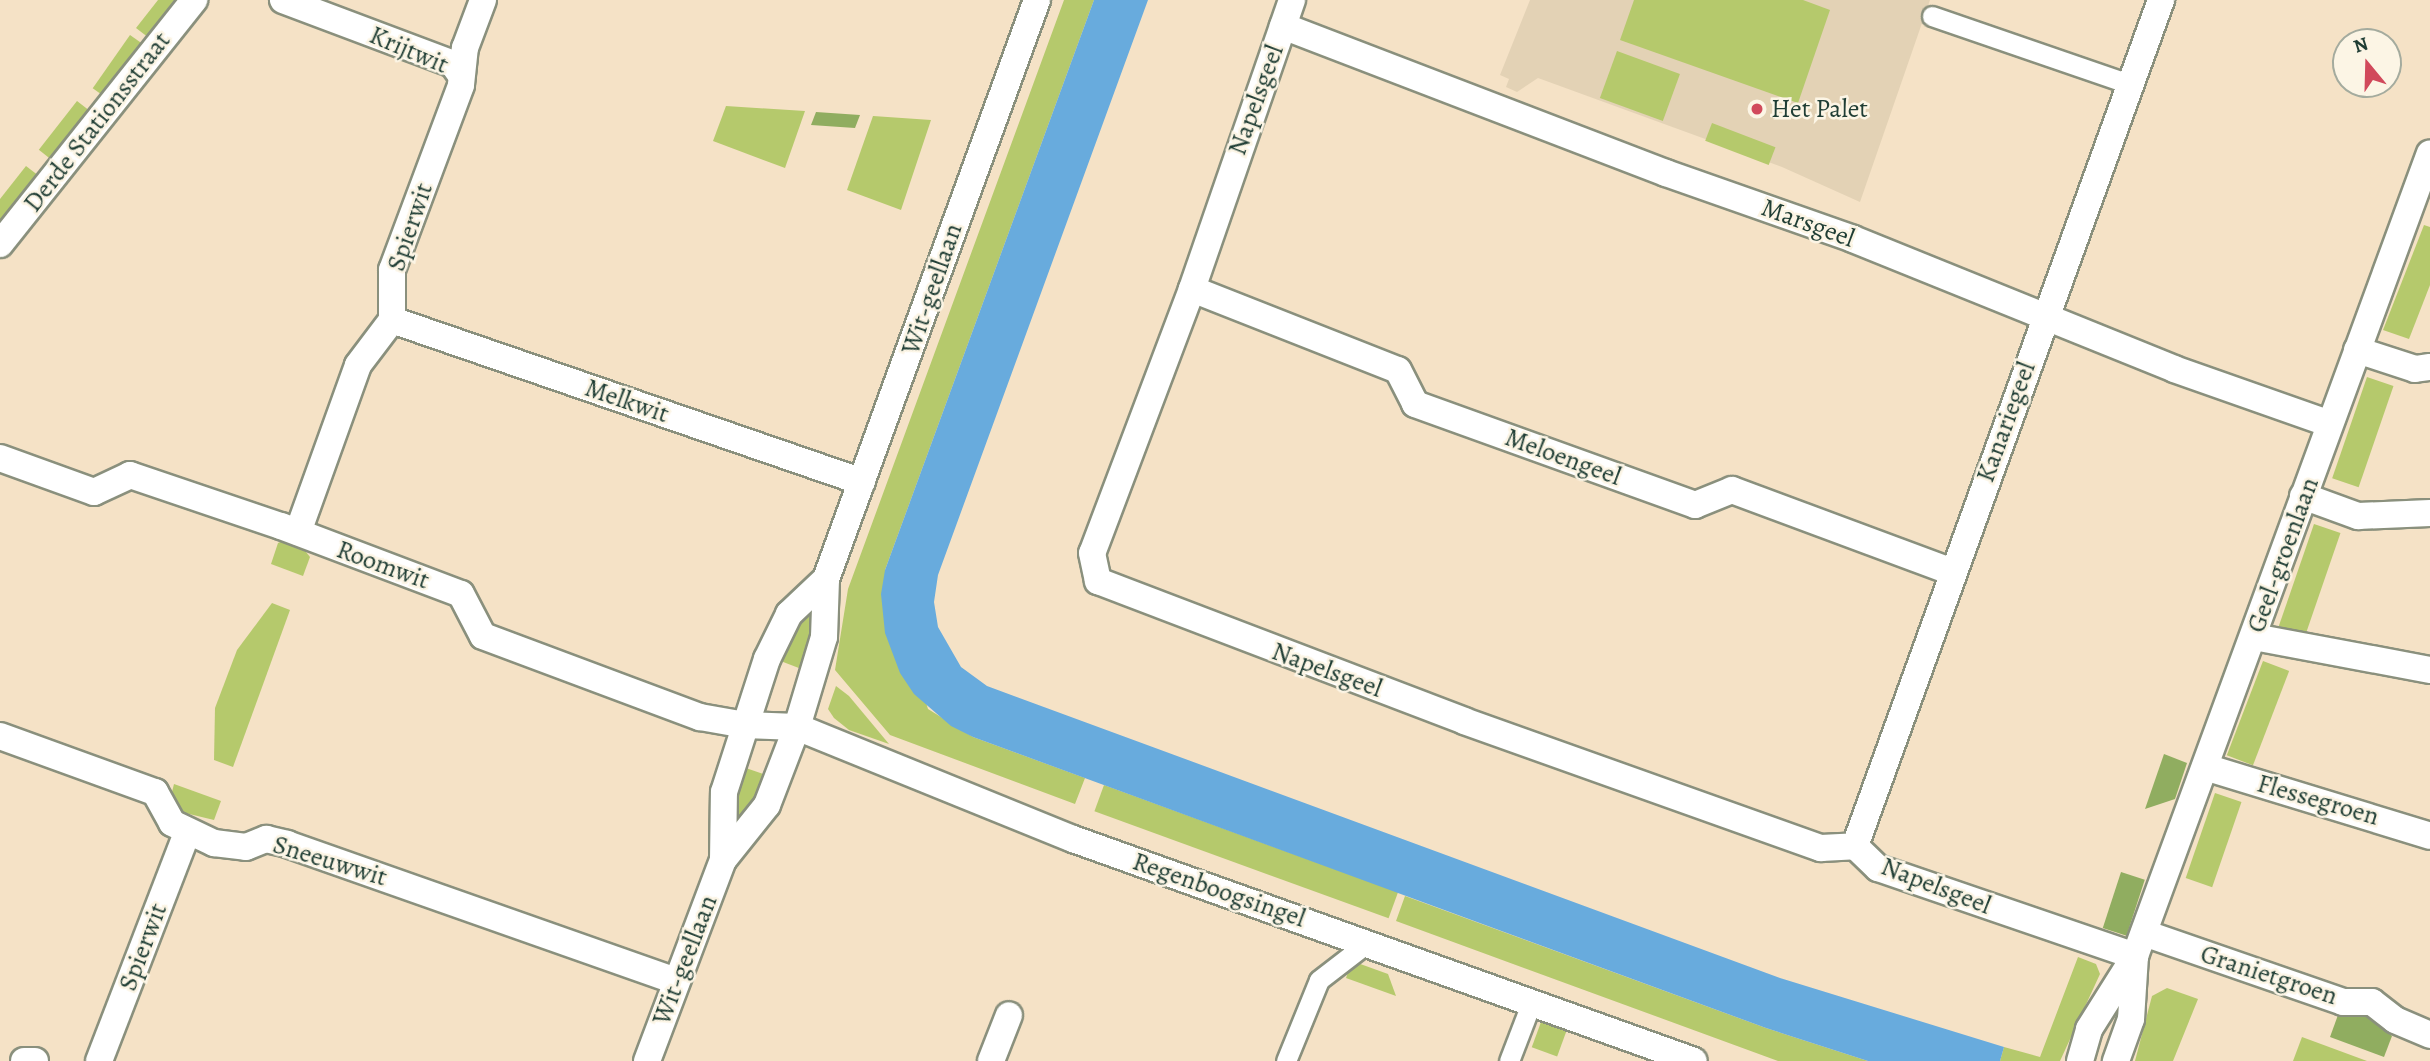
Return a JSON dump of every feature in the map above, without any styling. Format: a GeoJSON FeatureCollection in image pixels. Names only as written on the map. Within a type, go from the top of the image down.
{"type":"FeatureCollection","features":[{"type":"Feature","properties":{"kind":"street","name":"Derde Stationsstraat"},"geometry":{"type":"LineString","coordinates":[[0,244],[194,0]]}},
{"type":"Feature","properties":{"kind":"street","name":"Krijtwit"},"geometry":{"type":"LineString","coordinates":[[283,0],[453,64],[460,74]]}},
{"type":"Feature","properties":{"kind":"street","name":"Krijtwit"},"geometry":{"type":"LineString","coordinates":[[460,74],[483,0]]}},
{"type":"Feature","properties":{"kind":"street","name":"Wit-geellaan"},"geometry":{"type":"LineString","coordinates":[[647,1061],[723,860],[767,805],[797,727],[824,637],[826,579],[1037,0]]}},
{"type":"Feature","properties":{"kind":"street","name":"Napelsgeel"},"geometry":{"type":"LineString","coordinates":[[1292,0],[1192,289],[1092,553],[1098,581],[1464,721],[1821,848],[1856,846],[1878,868],[2139,944]]}},
{"type":"Feature","properties":{"kind":"street","name":"Kanariegeel"},"geometry":{"type":"LineString","coordinates":[[1856,846],[2161,0]]}},
{"type":"Feature","properties":{"kind":"street"},"geometry":{"type":"LineString","coordinates":[[1931,16],[2130,84]]}},
{"type":"Feature","properties":{"kind":"street","name":"Marsgeel"},"geometry":{"type":"LineString","coordinates":[[1283,26],[1666,173],[1853,239],[2045,319],[2330,424]]}},
{"type":"Feature","properties":{"kind":"street","name":"Spierwit"},"geometry":{"type":"LineString","coordinates":[[392,320],[392,270],[461,85],[460,74]]}},
{"type":"Feature","properties":{"kind":"street","name":"Geel-groenlaan"},"geometry":{"type":"LineString","coordinates":[[2080,1061],[2089,1029],[2139,944],[2254,637],[2357,350],[2421,204],[2430,153]]}},
{"type":"Feature","properties":{"kind":"street","name":"Meloengeel"},"geometry":{"type":"LineString","coordinates":[[1192,289],[1398,370],[1415,404],[1695,505],[1732,490],[1953,572]]}},
{"type":"Feature","properties":{"kind":"street","name":"Melkwit"},"geometry":{"type":"LineString","coordinates":[[392,320],[862,482]]}},
{"type":"Feature","properties":{"kind":"street"},"geometry":{"type":"LineString","coordinates":[[298,532],[358,365],[392,320]]}},
{"type":"Feature","properties":{"kind":"street"},"geometry":{"type":"LineString","coordinates":[[2357,350],[2415,369],[2430,367]]}},
{"type":"Feature","properties":{"kind":"street","name":"Roomwit"},"geometry":{"type":"LineString","coordinates":[[0,458],[94,492],[130,475],[298,532],[461,594],[483,636],[700,717],[744,725]]}},
{"type":"Feature","properties":{"kind":"street"},"geometry":{"type":"LineString","coordinates":[[2303,496],[2358,516],[2430,513]]}},
{"type":"Feature","properties":{"kind":"street","name":"Wit-geellaan"},"geometry":{"type":"LineString","coordinates":[[723,860],[724,792],[744,725],[776,637],[789,614],[826,579]]}},
{"type":"Feature","properties":{"kind":"street"},"geometry":{"type":"LineString","coordinates":[[2254,637],[2430,670]]}},
{"type":"Feature","properties":{"kind":"street","name":"Regenboogsingel"},"geometry":{"type":"LineString","coordinates":[[744,725],[797,727],[1073,839],[1694,1061]]}},
{"type":"Feature","properties":{"kind":"street"},"geometry":{"type":"LineString","coordinates":[[0,736],[155,792],[172,823],[187,833]]}},
{"type":"Feature","properties":{"kind":"street","name":"Flessegroen"},"geometry":{"type":"LineString","coordinates":[[2205,767],[2430,835]]}},
{"type":"Feature","properties":{"kind":"street","name":"Spierwit"},"geometry":{"type":"LineString","coordinates":[[99,1061],[187,833]]}},
{"type":"Feature","properties":{"kind":"street","name":"Sneeuwwit"},"geometry":{"type":"LineString","coordinates":[[187,833],[246,847],[266,839],[287,844],[677,981]]}},
{"type":"Feature","properties":{"kind":"street"},"geometry":{"type":"LineString","coordinates":[[1286,1061],[1319,980],[1367,943]]}},
{"type":"Feature","properties":{"kind":"street","name":"Geel-groenlaan"},"geometry":{"type":"LineString","coordinates":[[2116,1061],[2131,1019],[2139,944]]}},
{"type":"Feature","properties":{"kind":"street","name":"Granietgroen"},"geometry":{"type":"LineString","coordinates":[[2139,944],[2343,1002],[2372,1002],[2395,1020],[2430,1035]]}},
{"type":"Feature","properties":{"kind":"street"},"geometry":{"type":"LineString","coordinates":[[1509,1061],[1532,1002]]}},
{"type":"Feature","properties":{"kind":"street"},"geometry":{"type":"LineString","coordinates":[[991,1061],[1009,1015]]}},
{"type":"Feature","properties":{"kind":"street"},"geometry":{"type":"LineString","coordinates":[[24,1061],[35,1061]]}},
{"type":"Feature","properties":{"kind":"shaded area","name":"Het Palet"},"geometry":{"type":"Polygon","coordinates":[[[1530,0],[1930,0],[1860,202],[1782,167],[1538,78],[1517,92],[1506,87],[1509,79],[1500,75],[1530,0]]]}},
{"type":"Feature","properties":{"kind":"green space"},"geometry":{"type":"Polygon","coordinates":[[[158,0],[179,0],[149,38],[136,28],[158,0]]]}},
{"type":"Feature","properties":{"kind":"green space"},"geometry":{"type":"Polygon","coordinates":[[[1064,0],[1094,0],[885,570],[928,709],[973,737],[1085,778],[1075,804],[890,735],[835,670],[848,589],[1064,0]]]}},
{"type":"Feature","properties":{"kind":"green space"},"geometry":{"type":"Polygon","coordinates":[[[1634,0],[1803,0],[1830,10],[1798,103],[1620,40],[1634,0]]]}},
{"type":"Feature","properties":{"kind":"green space"},"geometry":{"type":"Polygon","coordinates":[[[130,35],[143,44],[106,97],[93,88],[130,35]]]}},
{"type":"Feature","properties":{"kind":"green space"},"geometry":{"type":"Polygon","coordinates":[[[1617,51],[1680,74],[1663,121],[1600,98],[1617,51]]]}},
{"type":"Feature","properties":{"kind":"green space"},"geometry":{"type":"Polygon","coordinates":[[[77,101],[90,111],[51,160],[39,150],[77,101]]]}},
{"type":"Feature","properties":{"kind":"green space"},"geometry":{"type":"Polygon","coordinates":[[[726,106],[805,111],[785,168],[713,141],[726,106]]]}},
{"type":"Feature","properties":{"kind":"green space"},"geometry":{"type":"Polygon","coordinates":[[[816,112],[860,115],[855,128],[811,125],[816,112]]]}},
{"type":"Feature","properties":{"kind":"green space"},"geometry":{"type":"Polygon","coordinates":[[[873,116],[931,120],[901,210],[847,190],[873,116]]]}},
{"type":"Feature","properties":{"kind":"green space"},"geometry":{"type":"Polygon","coordinates":[[[1712,123],[1775,147],[1769,165],[1705,141],[1712,123]]]}},
{"type":"Feature","properties":{"kind":"green space"},"geometry":{"type":"Polygon","coordinates":[[[26,166],[39,176],[0,225],[0,199],[26,166]]]}},
{"type":"Feature","properties":{"kind":"green space"},"geometry":{"type":"Polygon","coordinates":[[[2424,225],[2430,227],[2430,285],[2409,339],[2383,330],[2424,225]]]}},
{"type":"Feature","properties":{"kind":"green space"},"geometry":{"type":"Polygon","coordinates":[[[2367,377],[2393,386],[2359,487],[2332,478],[2367,377]]]}},
{"type":"Feature","properties":{"kind":"green space"},"geometry":{"type":"Polygon","coordinates":[[[2314,524],[2340,533],[2305,635],[2279,626],[2314,524]]]}},
{"type":"Feature","properties":{"kind":"green space"},"geometry":{"type":"Polygon","coordinates":[[[287,539],[299,543],[310,557],[303,576],[271,564],[278,543],[287,539]]]}},
{"type":"Feature","properties":{"kind":"green space"},"geometry":{"type":"Polygon","coordinates":[[[272,603],[290,610],[233,767],[214,760],[215,708],[237,650],[272,603]]]}},
{"type":"Feature","properties":{"kind":"green space"},"geometry":{"type":"Polygon","coordinates":[[[810,607],[817,609],[804,670],[778,660],[810,607]]]}},
{"type":"Feature","properties":{"kind":"green space"},"geometry":{"type":"Polygon","coordinates":[[[2263,661],[2289,671],[2253,765],[2227,755],[2263,661]]]}},
{"type":"Feature","properties":{"kind":"green space"},"geometry":{"type":"Polygon","coordinates":[[[836,686],[849,696],[889,744],[849,730],[834,718],[828,709],[836,686]]]}},
{"type":"Feature","properties":{"kind":"green space"},"geometry":{"type":"Polygon","coordinates":[[[2164,754],[2187,763],[2175,799],[2145,809],[2164,754]]]}},
{"type":"Feature","properties":{"kind":"green space"},"geometry":{"type":"Polygon","coordinates":[[[740,766],[766,775],[740,826],[729,824],[740,766]]]}},
{"type":"Feature","properties":{"kind":"green space"},"geometry":{"type":"Polygon","coordinates":[[[174,784],[221,801],[214,820],[181,812],[172,792],[174,784]]]}},
{"type":"Feature","properties":{"kind":"green space"},"geometry":{"type":"Polygon","coordinates":[[[1104,785],[1398,892],[1389,918],[1094,811],[1104,785]]]}},
{"type":"Feature","properties":{"kind":"green space"},"geometry":{"type":"Polygon","coordinates":[[[2215,793],[2241,802],[2212,887],[2186,878],[2215,793]]]}},
{"type":"Feature","properties":{"kind":"green space"},"geometry":{"type":"Polygon","coordinates":[[[2121,872],[2145,880],[2127,936],[2103,928],[2121,872]]]}},
{"type":"Feature","properties":{"kind":"green space"},"geometry":{"type":"Polygon","coordinates":[[[1405,896],[1766,1028],[1868,1061],[1778,1061],[1396,921],[1405,896]]]}},
{"type":"Feature","properties":{"kind":"green space"},"geometry":{"type":"Polygon","coordinates":[[[2078,957],[2096,964],[2100,974],[2060,1061],[2000,1061],[2004,1047],[2040,1057],[2078,957]]]}},
{"type":"Feature","properties":{"kind":"green space"},"geometry":{"type":"Polygon","coordinates":[[[1352,961],[1388,974],[1396,996],[1346,978],[1352,961]]]}},
{"type":"Feature","properties":{"kind":"green space"},"geometry":{"type":"Polygon","coordinates":[[[2167,988],[2198,999],[2173,1061],[2135,1061],[2152,996],[2167,988]]]}},
{"type":"Feature","properties":{"kind":"green space"},"geometry":{"type":"Polygon","coordinates":[[[2365,1012],[2392,1036],[2384,1057],[2330,1037],[2338,1015],[2365,1012]]]}},
{"type":"Feature","properties":{"kind":"green space"},"geometry":{"type":"Polygon","coordinates":[[[1541,1022],[1566,1031],[1557,1057],[1532,1047],[1541,1022]]]}},
{"type":"Feature","properties":{"kind":"green space"},"geometry":{"type":"Polygon","coordinates":[[[2302,1037],[2367,1061],[2293,1061],[2302,1037]]]}},
{"type":"Feature","properties":{"kind":"water"},"geometry":{"type":"Polygon","coordinates":[[[1094,0],[1148,0],[938,575],[934,602],[938,627],[961,667],[987,686],[1780,978],[2004,1047],[2000,1061],[1868,1061],[1766,1028],[973,737],[951,726],[914,694],[900,673],[885,633],[881,594],[885,570],[1094,0]]]}},
{"type":"Feature","properties":{"kind":"place","name":"Het Palet"},"geometry":{"type":"Point","coordinates":[1757,109]}}]}
